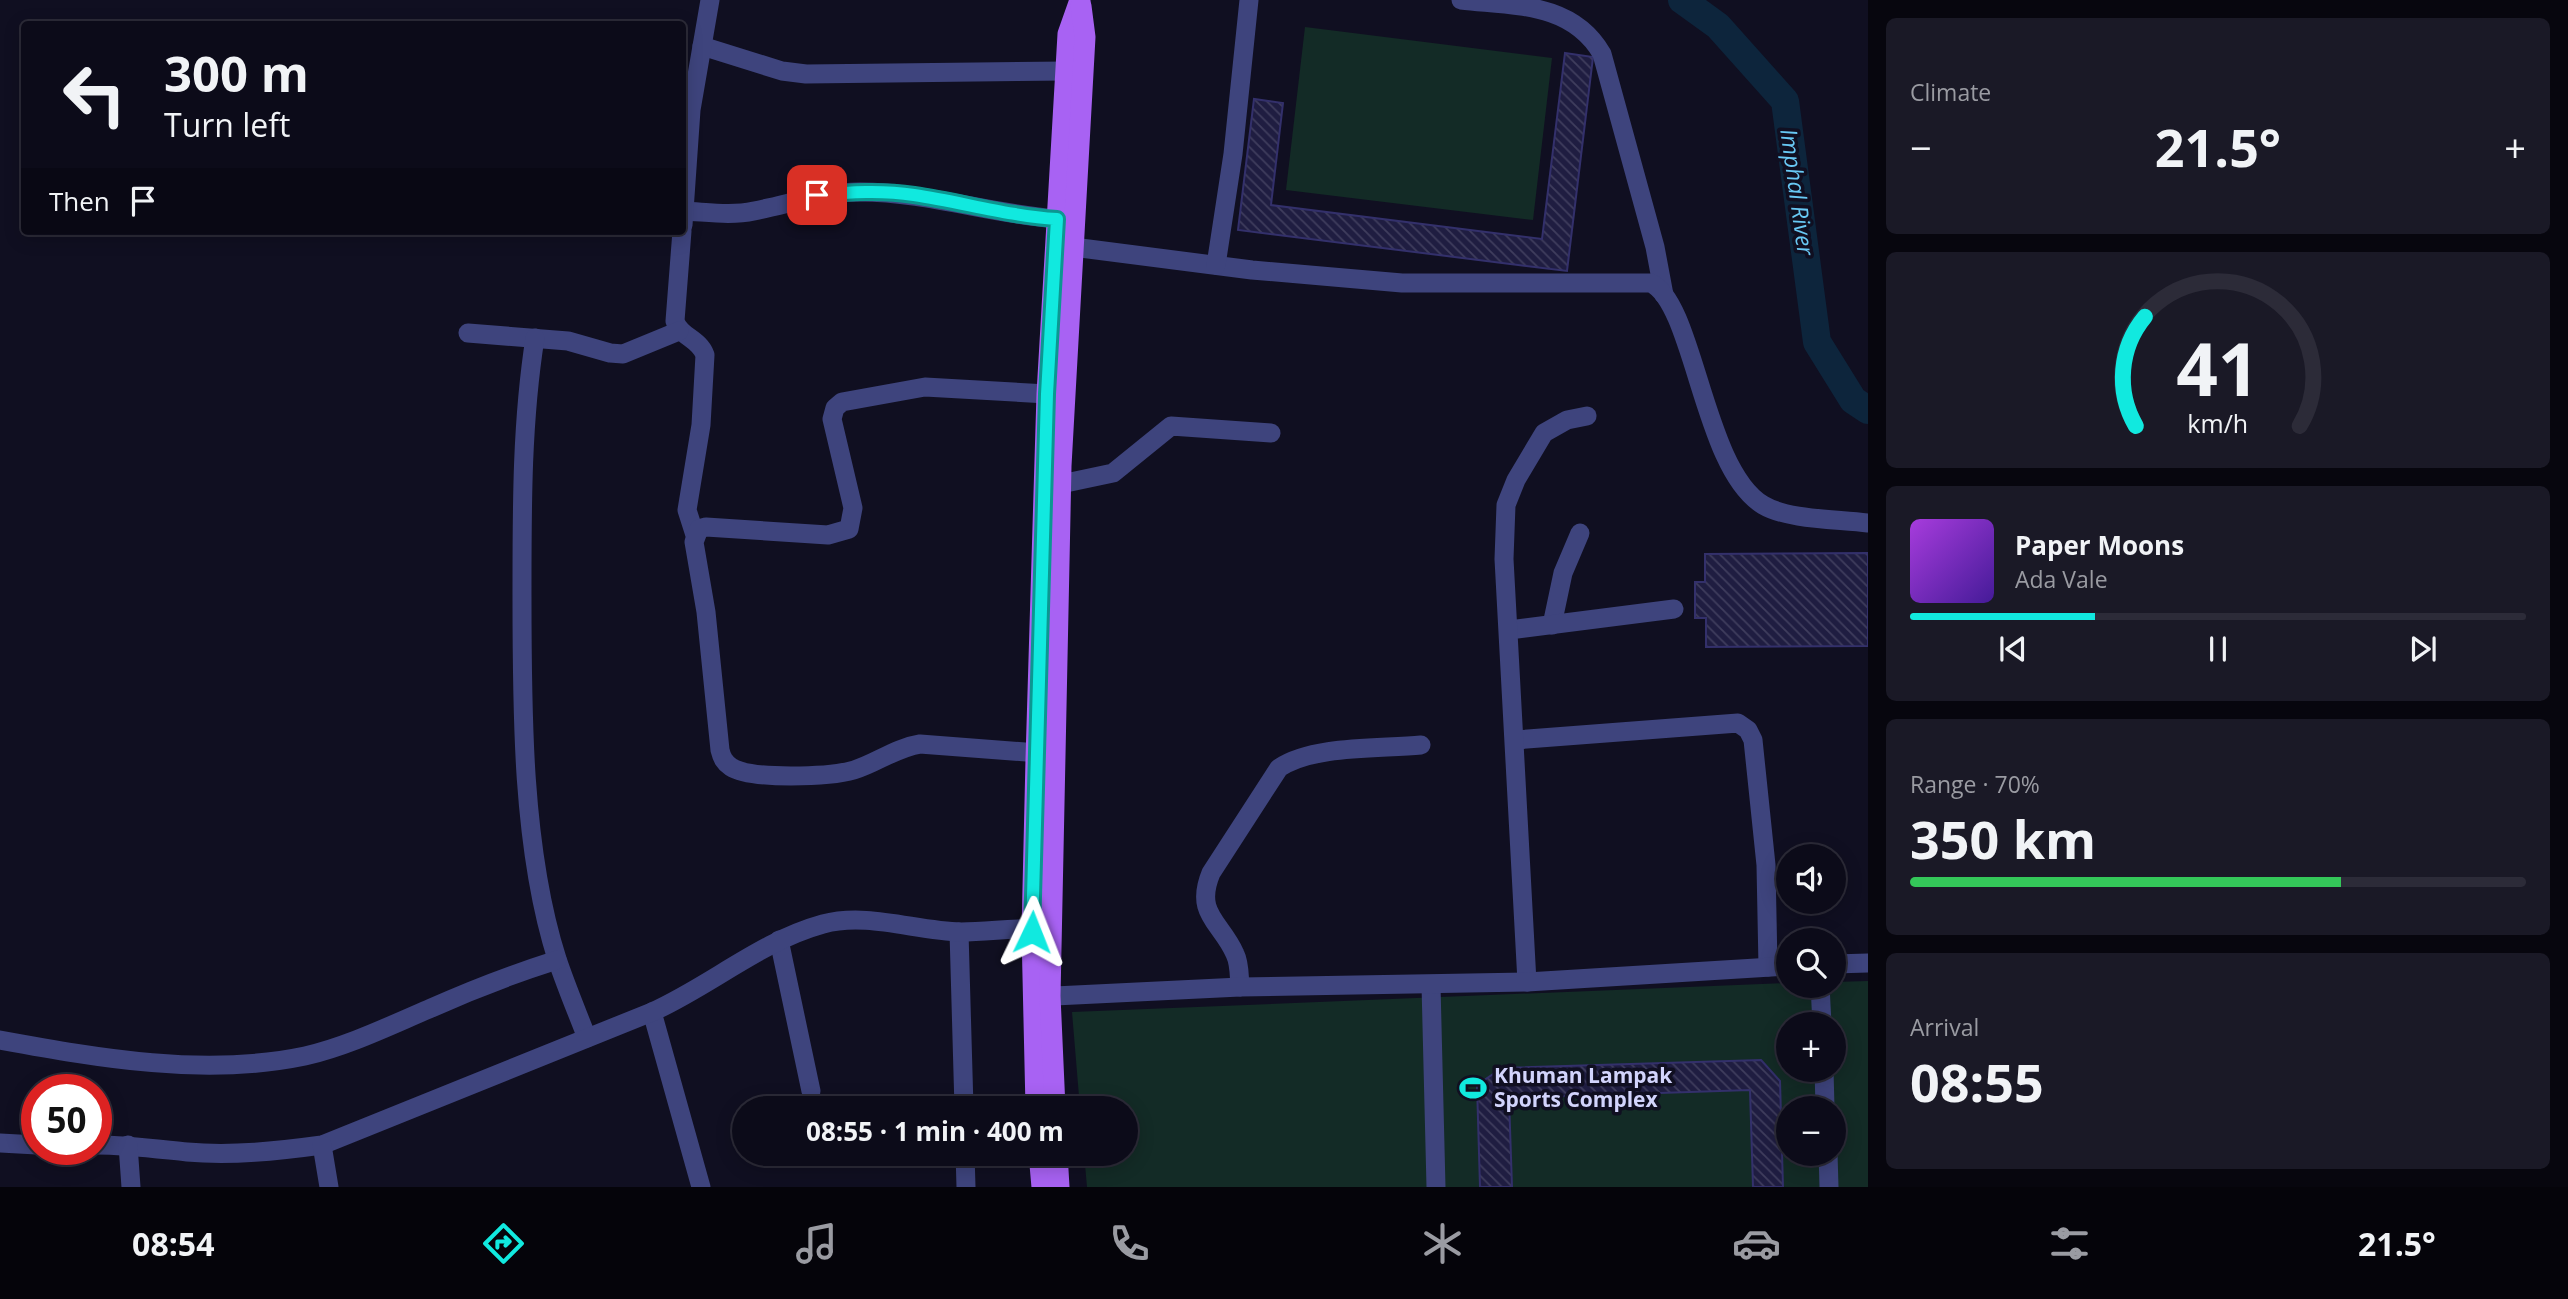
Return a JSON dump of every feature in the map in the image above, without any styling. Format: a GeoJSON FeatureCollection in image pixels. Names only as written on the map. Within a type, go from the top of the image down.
{"type":"FeatureCollection","features":[{"type":"Feature","properties":{"kind":"main road"},"geometry":{"type":"LineString","coordinates":[[1037,1096],[1042,996],[1047,394],[1068,34],[1081,0]]}},
{"type":"Feature","properties":{"kind":"main road"},"geometry":{"type":"LineString","coordinates":[[1045,754],[1085,37],[1081,0]]}},
{"type":"Feature","properties":{"kind":"main road"},"geometry":{"type":"LineString","coordinates":[[1042,996],[1054,1096]]}},
{"type":"Feature","properties":{"kind":"main road"},"geometry":{"type":"LineString","coordinates":[[1040,1166],[1041,1187]]}},
{"type":"Feature","properties":{"kind":"main road"},"geometry":{"type":"LineString","coordinates":[[1058,1166],[1059,1187]]}},
{"type":"Feature","properties":{"kind":"street"},"geometry":{"type":"LineString","coordinates":[[686,133],[687,103],[702,46],[710,0]]}},
{"type":"Feature","properties":{"kind":"street"},"geometry":{"type":"LineString","coordinates":[[1216,265],[1233,153],[1250,0]]}},
{"type":"Feature","properties":{"kind":"street"},"geometry":{"type":"LineString","coordinates":[[1461,0],[1520,6],[1556,14],[1579,25],[1592,37],[1602,54],[1665,295],[1675,315],[1722,448],[1741,481],[1762,505],[1797,515],[1868,523]]}},
{"type":"Feature","properties":{"kind":"street"},"geometry":{"type":"LineString","coordinates":[[702,46],[782,71],[806,74],[1066,71]]}},
{"type":"Feature","properties":{"kind":"street"},"geometry":{"type":"LineString","coordinates":[[686,222],[737,214],[817,195],[879,192],[913,195],[1016,216],[1057,219]]}},
{"type":"Feature","properties":{"kind":"street"},"geometry":{"type":"LineString","coordinates":[[682,235],[674,314],[679,331],[702,346],[705,355],[701,425],[687,510],[695,535],[723,761],[733,769],[747,773],[830,776],[857,769],[904,747],[920,744],[1045,754]]}},
{"type":"Feature","properties":{"kind":"street"},"geometry":{"type":"LineString","coordinates":[[1073,247],[1216,265],[1402,283],[1651,283],[1665,295]]}},
{"type":"Feature","properties":{"kind":"street"},"geometry":{"type":"LineString","coordinates":[[468,333],[568,341],[623,354],[679,331]]}},
{"type":"Feature","properties":{"kind":"street"},"geometry":{"type":"LineString","coordinates":[[535,338],[526,392],[523,447],[522,676],[531,832],[565,978],[587,1038]]}},
{"type":"Feature","properties":{"kind":"street"},"geometry":{"type":"LineString","coordinates":[[695,535],[706,527],[828,536],[849,529],[853,508],[832,419],[835,408],[842,402],[925,387],[1047,394]]}},
{"type":"Feature","properties":{"kind":"street"},"geometry":{"type":"LineString","coordinates":[[1527,982],[1510,630],[1504,559],[1506,505],[1510,490],[1544,433],[1567,420],[1587,416]]}},
{"type":"Feature","properties":{"kind":"street"},"geometry":{"type":"LineString","coordinates":[[1061,484],[1112,473],[1171,426],[1271,433]]}},
{"type":"Feature","properties":{"kind":"street"},"geometry":{"type":"LineString","coordinates":[[1552,625],[1563,573],[1580,533]]}},
{"type":"Feature","properties":{"kind":"street"},"geometry":{"type":"LineString","coordinates":[[1510,630],[1674,609]]}},
{"type":"Feature","properties":{"kind":"street"},"geometry":{"type":"LineString","coordinates":[[1515,740],[1738,723],[1748,730],[1753,740],[1766,864],[1768,967]]}},
{"type":"Feature","properties":{"kind":"street"},"geometry":{"type":"LineString","coordinates":[[1240,987],[1235,953],[1210,915],[1205,902],[1205,887],[1210,873],[1279,768],[1292,759],[1311,754],[1421,745]]}},
{"type":"Feature","properties":{"kind":"street"},"geometry":{"type":"LineString","coordinates":[[112,1145],[202,1152],[276,1152],[322,1145],[652,1012],[685,997],[779,940],[845,919],[965,931],[1042,929]]}},
{"type":"Feature","properties":{"kind":"street"},"geometry":{"type":"LineString","coordinates":[[964,1096],[965,931]]}},
{"type":"Feature","properties":{"kind":"street"},"geometry":{"type":"LineString","coordinates":[[779,940],[811,1091]]}},
{"type":"Feature","properties":{"kind":"street"},"geometry":{"type":"LineString","coordinates":[[1846,964],[1868,963]]}},
{"type":"Feature","properties":{"kind":"street"},"geometry":{"type":"LineString","coordinates":[[1042,996],[1240,987],[1527,982],[1776,967]]}},
{"type":"Feature","properties":{"kind":"street"},"geometry":{"type":"LineString","coordinates":[[0,1040],[118,1058],[201,1065],[272,1061],[307,1055],[366,1035],[482,986],[565,978]]}},
{"type":"Feature","properties":{"kind":"street"},"geometry":{"type":"LineString","coordinates":[[1431,985],[1436,1187]]}},
{"type":"Feature","properties":{"kind":"street"},"geometry":{"type":"LineString","coordinates":[[652,1012],[701,1187]]}},
{"type":"Feature","properties":{"kind":"street"},"geometry":{"type":"LineString","coordinates":[[0,1143],[21,1144]]}},
{"type":"Feature","properties":{"kind":"street"},"geometry":{"type":"LineString","coordinates":[[128,1145],[131,1187]]}},
{"type":"Feature","properties":{"kind":"street"},"geometry":{"type":"LineString","coordinates":[[322,1145],[329,1187]]}},
{"type":"Feature","properties":{"kind":"street"},"geometry":{"type":"LineString","coordinates":[[965,1166],[965,1187]]}},
{"type":"Feature","properties":{"kind":"street"},"geometry":{"type":"LineString","coordinates":[[1828,1166],[1829,1187]]}},
{"type":"Feature","properties":{"kind":"green space"},"geometry":{"type":"Polygon","coordinates":[[[1305,27],[1552,58],[1533,220],[1286,190],[1305,27]]]}},
{"type":"Feature","properties":{"kind":"green space","name":"Khuman Lampak Sports Complex"},"geometry":{"type":"Polygon","coordinates":[[[1868,981],[1868,1187],[1087,1187],[1085,1166],[1138,1166],[1138,1096],[1079,1096],[1072,1012],[1776,983],[1776,998],[1846,998],[1846,982],[1868,981]]]}},
{"type":"Feature","properties":{"kind":"building"},"geometry":{"type":"Polygon","coordinates":[[[1565,53],[1593,57],[1567,271],[1238,230],[1254,99],[1283,103],[1271,205],[1542,239],[1565,53]]]}},
{"type":"Feature","properties":{"kind":"building"},"geometry":{"type":"Polygon","coordinates":[[[1868,553],[1868,646],[1706,647],[1706,618],[1695,618],[1695,582],[1705,582],[1705,554],[1868,553]]]}},
{"type":"Feature","properties":{"kind":"building"},"geometry":{"type":"Polygon","coordinates":[[[1761,1060],[1776,1077],[1776,1082],[1780,1082],[1780,1096],[1776,1096],[1776,1166],[1782,1166],[1783,1187],[1753,1187],[1750,1090],[1509,1098],[1512,1187],[1480,1187],[1477,1085],[1502,1068],[1761,1060]]]}},
{"type":"Feature","properties":{"kind":"waterway","name":"Imphal River"},"geometry":{"type":"LineString","coordinates":[[1682,0],[1718,26],[1785,101],[1817,342],[1853,400],[1868,410]]}},
{"type":"Feature","properties":{"kind":"place","name":"Khuman Lampak Sports Complex"},"geometry":{"type":"Point","coordinates":[1473,1088]}},
{"type":"Feature","properties":{"kind":"route"},"geometry":{"type":"LineString","coordinates":[[817,195],[879,192],[913,195],[1016,216],[1057,219],[1047,394],[1032,932]]}}]}
